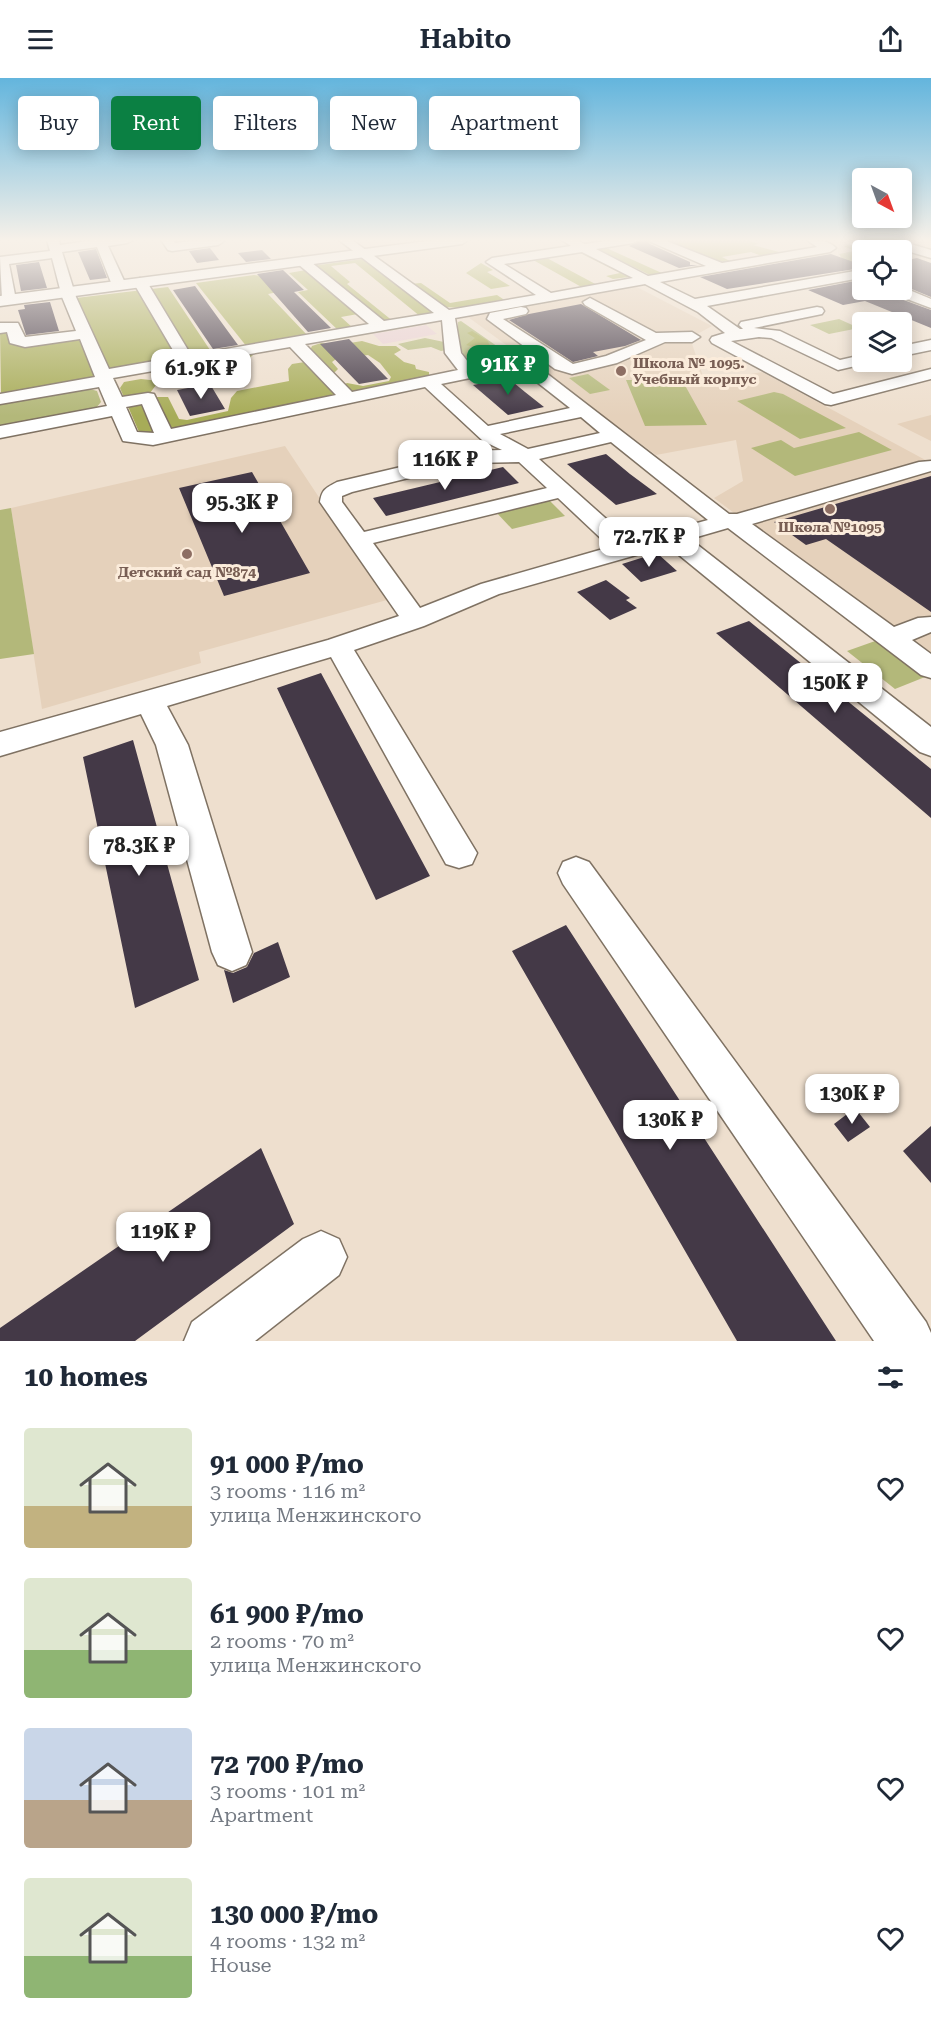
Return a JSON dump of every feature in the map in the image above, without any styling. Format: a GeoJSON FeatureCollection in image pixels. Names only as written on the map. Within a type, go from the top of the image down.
{"type":"FeatureCollection","features":[{"type":"Feature","properties":{"kind":"street"},"geometry":{"type":"LineString","coordinates":[[71,299],[130,437],[146,440],[522,362],[730,522],[931,668]]}},
{"type":"Feature","properties":{"kind":"street"},"geometry":{"type":"LineString","coordinates":[[150,299],[188,361]]}},
{"type":"Feature","properties":{"kind":"street"},"geometry":{"type":"LineString","coordinates":[[350,299],[382,327]]}},
{"type":"Feature","properties":{"kind":"street"},"geometry":{"type":"LineString","coordinates":[[425,299],[446,314],[450,321],[453,353],[468,373]]}},
{"type":"Feature","properties":{"kind":"street"},"geometry":{"type":"LineString","coordinates":[[0,399],[188,361],[531,299]]}},
{"type":"Feature","properties":{"kind":"street"},"geometry":{"type":"LineString","coordinates":[[573,299],[495,316],[495,319],[561,365],[573,370],[611,360],[653,345],[658,341],[592,299]]}},
{"type":"Feature","properties":{"kind":"street"},"geometry":{"type":"LineString","coordinates":[[682,299],[714,317],[728,334],[831,400],[931,374]]}},
{"type":"Feature","properties":{"kind":"street"},"geometry":{"type":"LineString","coordinates":[[692,304],[719,299]]}},
{"type":"Feature","properties":{"kind":"street"},"geometry":{"type":"LineString","coordinates":[[714,317],[792,302]]}},
{"type":"Feature","properties":{"kind":"street"},"geometry":{"type":"LineString","coordinates":[[717,358],[709,351],[711,345],[728,334],[817,312]]}},
{"type":"Feature","properties":{"kind":"street"},"geometry":{"type":"LineString","coordinates":[[0,328],[13,326],[16,340],[25,342],[85,334]]}},
{"type":"Feature","properties":{"kind":"street"},"geometry":{"type":"LineString","coordinates":[[728,334],[775,334],[838,365],[852,362]]}},
{"type":"Feature","properties":{"kind":"street"},"geometry":{"type":"LineString","coordinates":[[654,338],[692,337]]}},
{"type":"Feature","properties":{"kind":"street"},"geometry":{"type":"LineString","coordinates":[[294,342],[348,399]]}},
{"type":"Feature","properties":{"kind":"street"},"geometry":{"type":"LineString","coordinates":[[912,349],[931,345]]}},
{"type":"Feature","properties":{"kind":"street"},"geometry":{"type":"LineString","coordinates":[[429,382],[485,432],[524,456],[627,550]]}},
{"type":"Feature","properties":{"kind":"street"},"geometry":{"type":"LineString","coordinates":[[0,432],[148,398],[165,437]]}},
{"type":"Feature","properties":{"kind":"street"},"geometry":{"type":"LineString","coordinates":[[485,432],[584,411]]}},
{"type":"Feature","properties":{"kind":"street"},"geometry":{"type":"LineString","coordinates":[[415,620],[332,502],[332,493],[345,487],[470,458],[524,456],[616,435]]}},
{"type":"Feature","properties":{"kind":"street"},"geometry":{"type":"LineString","coordinates":[[0,744],[338,646],[415,620],[490,590],[926,466]]}},
{"type":"Feature","properties":{"kind":"street"},"geometry":{"type":"LineString","coordinates":[[358,540],[562,491]]}},
{"type":"Feature","properties":{"kind":"street"},"geometry":{"type":"LineString","coordinates":[[672,537],[931,744]]}},
{"type":"Feature","properties":{"kind":"street"},"geometry":{"type":"LineString","coordinates":[[891,639],[927,624]]}},
{"type":"Feature","properties":{"kind":"street"},"geometry":{"type":"LineString","coordinates":[[338,646],[459,853]]}},
{"type":"Feature","properties":{"kind":"street"},"geometry":{"type":"LineString","coordinates":[[150,700],[172,745],[232,952]]}},
{"type":"Feature","properties":{"kind":"street"},"geometry":{"type":"LineString","coordinates":[[576,873],[907,1341]]}},
{"type":"Feature","properties":{"kind":"street"},"geometry":{"type":"LineString","coordinates":[[211,1341],[321,1257]]}},
{"type":"Feature","properties":{"kind":"shaded area","name":"Школа №1095"},"geometry":{"type":"Polygon","coordinates":[[[548,299],[660,299],[712,326],[690,338],[705,382],[762,372],[931,463],[931,660],[915,642],[893,625],[887,627],[714,498],[743,481],[736,440],[656,455],[464,314],[548,299]]]}},
{"type":"Feature","properties":{"kind":"shaded area"},"geometry":{"type":"Polygon","coordinates":[[[426,325],[437,334],[383,344],[373,334],[426,325]]]}},
{"type":"Feature","properties":{"kind":"shaded area"},"geometry":{"type":"Polygon","coordinates":[[[931,415],[931,441],[897,424],[931,415]]]}},
{"type":"Feature","properties":{"kind":"shaded area","name":"Детский сад №874"},"geometry":{"type":"Polygon","coordinates":[[[285,446],[387,600],[199,652],[201,663],[42,709],[11,508],[285,446]]]}},
{"type":"Feature","properties":{"kind":"green space"},"geometry":{"type":"Polygon","coordinates":[[[76,299],[176,299],[212,353],[106,372],[76,299]]]}},
{"type":"Feature","properties":{"kind":"green space"},"geometry":{"type":"Polygon","coordinates":[[[209,299],[273,299],[308,336],[247,347],[209,299]]]}},
{"type":"Feature","properties":{"kind":"green space"},"geometry":{"type":"Polygon","coordinates":[[[305,299],[340,299],[358,314],[341,317],[353,328],[339,331],[305,299]]]}},
{"type":"Feature","properties":{"kind":"green space"},"geometry":{"type":"Polygon","coordinates":[[[352,299],[365,299],[394,322],[382,324],[352,299]]]}},
{"type":"Feature","properties":{"kind":"green space"},"geometry":{"type":"Polygon","coordinates":[[[399,299],[415,299],[433,313],[421,317],[399,299]]]}},
{"type":"Feature","properties":{"kind":"green space"},"geometry":{"type":"Polygon","coordinates":[[[432,299],[444,299],[450,303],[474,299],[503,299],[506,301],[462,308],[444,307],[432,299]]]}},
{"type":"Feature","properties":{"kind":"green space"},"geometry":{"type":"Polygon","coordinates":[[[839,319],[852,325],[852,329],[829,334],[810,325],[839,319]]]}},
{"type":"Feature","properties":{"kind":"green space"},"geometry":{"type":"Polygon","coordinates":[[[461,321],[514,358],[513,361],[483,364],[469,359],[459,344],[458,322],[461,321]]]}},
{"type":"Feature","properties":{"kind":"green space"},"geometry":{"type":"Polygon","coordinates":[[[3,329],[8,333],[12,344],[36,346],[79,339],[95,379],[1,395],[0,330],[3,329]]]}},
{"type":"Feature","properties":{"kind":"green space"},"geometry":{"type":"Polygon","coordinates":[[[472,331],[509,358],[508,361],[486,361],[478,356],[473,347],[466,345],[475,338],[467,333],[472,331]]]}},
{"type":"Feature","properties":{"kind":"green space"},"geometry":{"type":"Polygon","coordinates":[[[425,338],[444,342],[446,350],[441,351],[431,347],[408,350],[398,344],[425,338]]]}},
{"type":"Feature","properties":{"kind":"green space"},"geometry":{"type":"Polygon","coordinates":[[[362,341],[379,346],[396,346],[401,350],[394,354],[404,362],[415,365],[416,369],[429,372],[429,377],[352,392],[341,386],[347,383],[363,386],[389,381],[391,377],[380,363],[368,355],[336,359],[332,362],[338,369],[334,373],[328,372],[309,352],[312,346],[321,343],[338,345],[362,341]]]}},
{"type":"Feature","properties":{"kind":"green space"},"geometry":{"type":"Polygon","coordinates":[[[255,353],[251,357],[227,364],[219,369],[244,378],[231,384],[219,385],[192,381],[190,372],[185,367],[187,362],[255,353]]]}},
{"type":"Feature","properties":{"kind":"green space"},"geometry":{"type":"Polygon","coordinates":[[[305,362],[311,364],[340,395],[154,434],[139,432],[120,388],[124,382],[141,379],[159,381],[150,393],[157,397],[168,397],[179,419],[187,420],[228,411],[231,398],[237,391],[289,381],[288,369],[292,364],[305,362]]]}},
{"type":"Feature","properties":{"kind":"green space"},"geometry":{"type":"Polygon","coordinates":[[[588,374],[610,390],[590,394],[569,378],[588,374]]]}},
{"type":"Feature","properties":{"kind":"green space"},"geometry":{"type":"Polygon","coordinates":[[[626,380],[682,380],[707,425],[645,426],[626,380]]]}},
{"type":"Feature","properties":{"kind":"green space"},"geometry":{"type":"Polygon","coordinates":[[[90,389],[97,391],[101,402],[96,408],[0,427],[0,404],[90,389]]]}},
{"type":"Feature","properties":{"kind":"green space"},"geometry":{"type":"Polygon","coordinates":[[[774,392],[783,394],[846,428],[800,439],[737,401],[774,392]]]}},
{"type":"Feature","properties":{"kind":"green space"},"geometry":{"type":"Polygon","coordinates":[[[859,432],[892,450],[795,476],[751,448],[781,440],[794,448],[859,432]]]}},
{"type":"Feature","properties":{"kind":"green space"},"geometry":{"type":"Polygon","coordinates":[[[548,499],[565,516],[512,529],[495,511],[548,499]]]}},
{"type":"Feature","properties":{"kind":"green space"},"geometry":{"type":"Polygon","coordinates":[[[11,508],[34,654],[0,659],[0,510],[11,508]]]}},
{"type":"Feature","properties":{"kind":"green space"},"geometry":{"type":"Polygon","coordinates":[[[878,640],[925,677],[895,689],[847,651],[878,640]]]}},
{"type":"Feature","properties":{"kind":"building"},"geometry":{"type":"Polygon","coordinates":[[[179,299],[204,299],[238,345],[213,349],[179,299]]]}},
{"type":"Feature","properties":{"kind":"building"},"geometry":{"type":"Polygon","coordinates":[[[279,299],[301,299],[331,328],[308,332],[279,299]]]}},
{"type":"Feature","properties":{"kind":"building"},"geometry":{"type":"Polygon","coordinates":[[[829,299],[904,300],[931,310],[931,328],[912,320],[912,312],[892,312],[865,301],[843,305],[829,299]]]}},
{"type":"Feature","properties":{"kind":"building"},"geometry":{"type":"Polygon","coordinates":[[[50,302],[59,331],[26,335],[18,310],[25,309],[24,305],[50,302]]]}},
{"type":"Feature","properties":{"kind":"building"},"geometry":{"type":"Polygon","coordinates":[[[581,304],[641,340],[625,346],[593,352],[598,356],[573,362],[509,320],[529,314],[581,304]]]}},
{"type":"Feature","properties":{"kind":"building"},"geometry":{"type":"Polygon","coordinates":[[[349,339],[388,379],[359,384],[320,344],[349,339]]]}},
{"type":"Feature","properties":{"kind":"building"},"geometry":{"type":"Polygon","coordinates":[[[508,378],[544,407],[508,415],[473,385],[508,378]]]}},
{"type":"Feature","properties":{"kind":"building"},"geometry":{"type":"Polygon","coordinates":[[[210,384],[225,409],[190,416],[177,390],[210,384]]]}},
{"type":"Feature","properties":{"kind":"building"},"geometry":{"type":"Polygon","coordinates":[[[606,454],[657,494],[616,505],[567,464],[606,454]]]}},
{"type":"Feature","properties":{"kind":"building"},"geometry":{"type":"Polygon","coordinates":[[[503,467],[519,483],[386,516],[373,498],[503,467]]]}},
{"type":"Feature","properties":{"kind":"building"},"geometry":{"type":"Polygon","coordinates":[[[252,472],[310,573],[224,596],[179,488],[252,472]]]}},
{"type":"Feature","properties":{"kind":"building"},"geometry":{"type":"Polygon","coordinates":[[[931,476],[931,612],[826,539],[806,545],[774,522],[931,476]]]}},
{"type":"Feature","properties":{"kind":"building"},"geometry":{"type":"Polygon","coordinates":[[[657,553],[677,571],[641,582],[622,564],[657,553]]]}},
{"type":"Feature","properties":{"kind":"building"},"geometry":{"type":"Polygon","coordinates":[[[606,580],[630,598],[626,600],[637,608],[610,620],[577,592],[606,580]]]}},
{"type":"Feature","properties":{"kind":"building"},"geometry":{"type":"Polygon","coordinates":[[[749,621],[931,769],[931,818],[716,633],[749,621]]]}},
{"type":"Feature","properties":{"kind":"building"},"geometry":{"type":"Polygon","coordinates":[[[321,673],[430,876],[376,900],[277,688],[321,673]]]}},
{"type":"Feature","properties":{"kind":"building"},"geometry":{"type":"Polygon","coordinates":[[[133,740],[199,980],[135,1008],[83,757],[133,740]]]}},
{"type":"Feature","properties":{"kind":"building"},"geometry":{"type":"Polygon","coordinates":[[[566,925],[836,1341],[737,1341],[512,951],[566,925]]]}},
{"type":"Feature","properties":{"kind":"building"},"geometry":{"type":"Polygon","coordinates":[[[278,942],[290,977],[233,1003],[224,970],[233,973],[247,967],[254,953],[278,942]]]}},
{"type":"Feature","properties":{"kind":"building"},"geometry":{"type":"Polygon","coordinates":[[[855,1108],[870,1127],[848,1142],[834,1124],[855,1108]]]}},
{"type":"Feature","properties":{"kind":"building"},"geometry":{"type":"Polygon","coordinates":[[[931,1126],[931,1183],[903,1151],[931,1126]]]}},
{"type":"Feature","properties":{"kind":"building"},"geometry":{"type":"Polygon","coordinates":[[[261,1148],[294,1224],[135,1341],[0,1341],[0,1328],[261,1148]]]}},
{"type":"Feature","properties":{"kind":"place","name":"Школа № 1095. Учебный корпус"},"geometry":{"type":"Point","coordinates":[621,371]}},
{"type":"Feature","properties":{"kind":"place","name":"Школа №1095"},"geometry":{"type":"Point","coordinates":[830,509]}},
{"type":"Feature","properties":{"kind":"place","name":"Детский сад №874"},"geometry":{"type":"Point","coordinates":[187,554]}}]}
